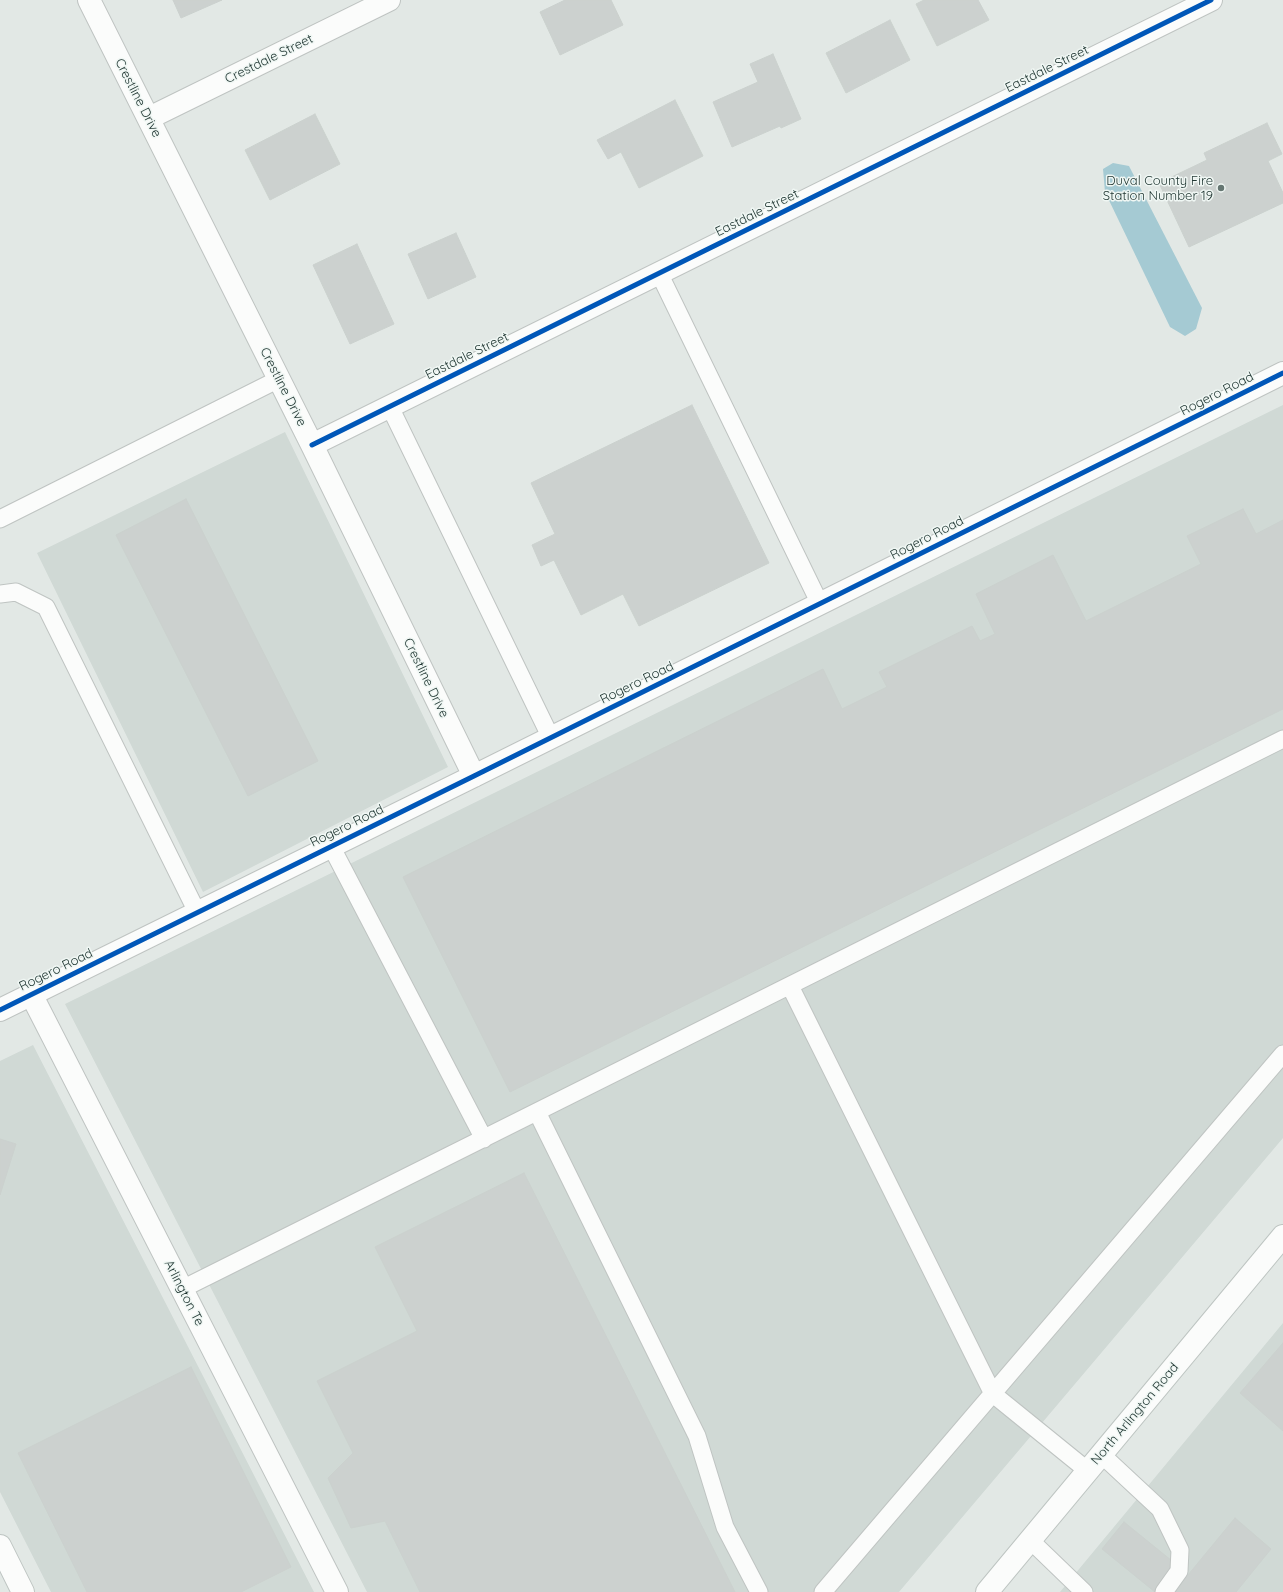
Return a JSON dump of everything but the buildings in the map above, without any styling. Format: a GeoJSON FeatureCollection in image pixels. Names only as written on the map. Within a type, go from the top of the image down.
{"type":"FeatureCollection","features":[{"type":"Feature","properties":{"kind":"street","name":"Crestline Drive"},"geometry":{"type":"LineString","coordinates":[[90,0],[312,445],[474,776]]}},
{"type":"Feature","properties":{"kind":"street","name":"Crestdale Street"},"geometry":{"type":"LineString","coordinates":[[149,118],[389,0]]}},
{"type":"Feature","properties":{"kind":"street","name":"Eastdale Street"},"geometry":{"type":"LineString","coordinates":[[312,445],[1211,0]]}},
{"type":"Feature","properties":{"kind":"street","name":"Rogero Road"},"geometry":{"type":"LineString","coordinates":[[0,1010],[551,738],[1283,373]]}},
{"type":"Feature","properties":{"kind":"street","name":"Arlington Te"},"geometry":{"type":"LineString","coordinates":[[31,994],[338,1592]]}},
{"type":"Feature","properties":{"kind":"street","name":"North Arlington Road"},"geometry":{"type":"LineString","coordinates":[[988,1592],[1283,1236]]}},
{"type":"Feature","properties":{"kind":"street"},"geometry":{"type":"LineString","coordinates":[[0,1546],[23,1592]]}},
{"type":"Feature","properties":{"kind":"lane"},"geometry":{"type":"LineString","coordinates":[[658,273],[820,604]]}},
{"type":"Feature","properties":{"kind":"lane"},"geometry":{"type":"LineString","coordinates":[[0,519],[279,379]]}},
{"type":"Feature","properties":{"kind":"lane"},"geometry":{"type":"LineString","coordinates":[[390,407],[551,738]]}},
{"type":"Feature","properties":{"kind":"lane"},"geometry":{"type":"LineString","coordinates":[[0,594],[16,592],[46,607],[197,912]]}},
{"type":"Feature","properties":{"kind":"lane"},"geometry":{"type":"LineString","coordinates":[[182,1289],[1283,739]]}},
{"type":"Feature","properties":{"kind":"lane"},"geometry":{"type":"LineString","coordinates":[[331,846],[484,1139]]}},
{"type":"Feature","properties":{"kind":"lane"},"geometry":{"type":"LineString","coordinates":[[790,986],[993,1394],[1160,1509],[1180,1550],[1179,1571],[1164,1592]]}},
{"type":"Feature","properties":{"kind":"lane"},"geometry":{"type":"LineString","coordinates":[[823,1592],[1283,1054]]}},
{"type":"Feature","properties":{"kind":"lane"},"geometry":{"type":"LineString","coordinates":[[537,1112],[697,1436],[725,1527],[759,1592]]}},
{"type":"Feature","properties":{"kind":"lane"},"geometry":{"type":"LineString","coordinates":[[1030,1540],[1084,1592]]}},
{"type":"Feature","properties":{"kind":"shaded area"},"geometry":{"type":"Polygon","coordinates":[[[1283,405],[1283,1138],[899,1592],[367,1592],[65,1004],[1283,405]]]}},
{"type":"Feature","properties":{"kind":"shaded area"},"geometry":{"type":"Polygon","coordinates":[[[285,432],[448,767],[203,892],[37,553],[285,432]]]}},
{"type":"Feature","properties":{"kind":"shaded area"},"geometry":{"type":"Polygon","coordinates":[[[33,1045],[314,1592],[51,1592],[0,1492],[0,1061],[33,1045]]]}},
{"type":"Feature","properties":{"kind":"shaded area"},"geometry":{"type":"Polygon","coordinates":[[[1283,1323],[1283,1592],[1060,1592],[1283,1323]]]}},
{"type":"Feature","properties":{"kind":"water"},"geometry":{"type":"Polygon","coordinates":[[[1113,163],[1129,166],[1202,308],[1196,329],[1185,336],[1170,327],[1105,192],[1103,169],[1113,163]]]}},
{"type":"Feature","properties":{"kind":"cycle path"},"geometry":{"type":"LineString","coordinates":[[312,445],[1211,0]]}},
{"type":"Feature","properties":{"kind":"cycle path"},"geometry":{"type":"LineString","coordinates":[[0,1010],[1283,373]]}},
{"type":"Feature","properties":{"kind":"place","name":"Duval County Fire Station Number 19"},"geometry":{"type":"Point","coordinates":[1221,188]}}]}
